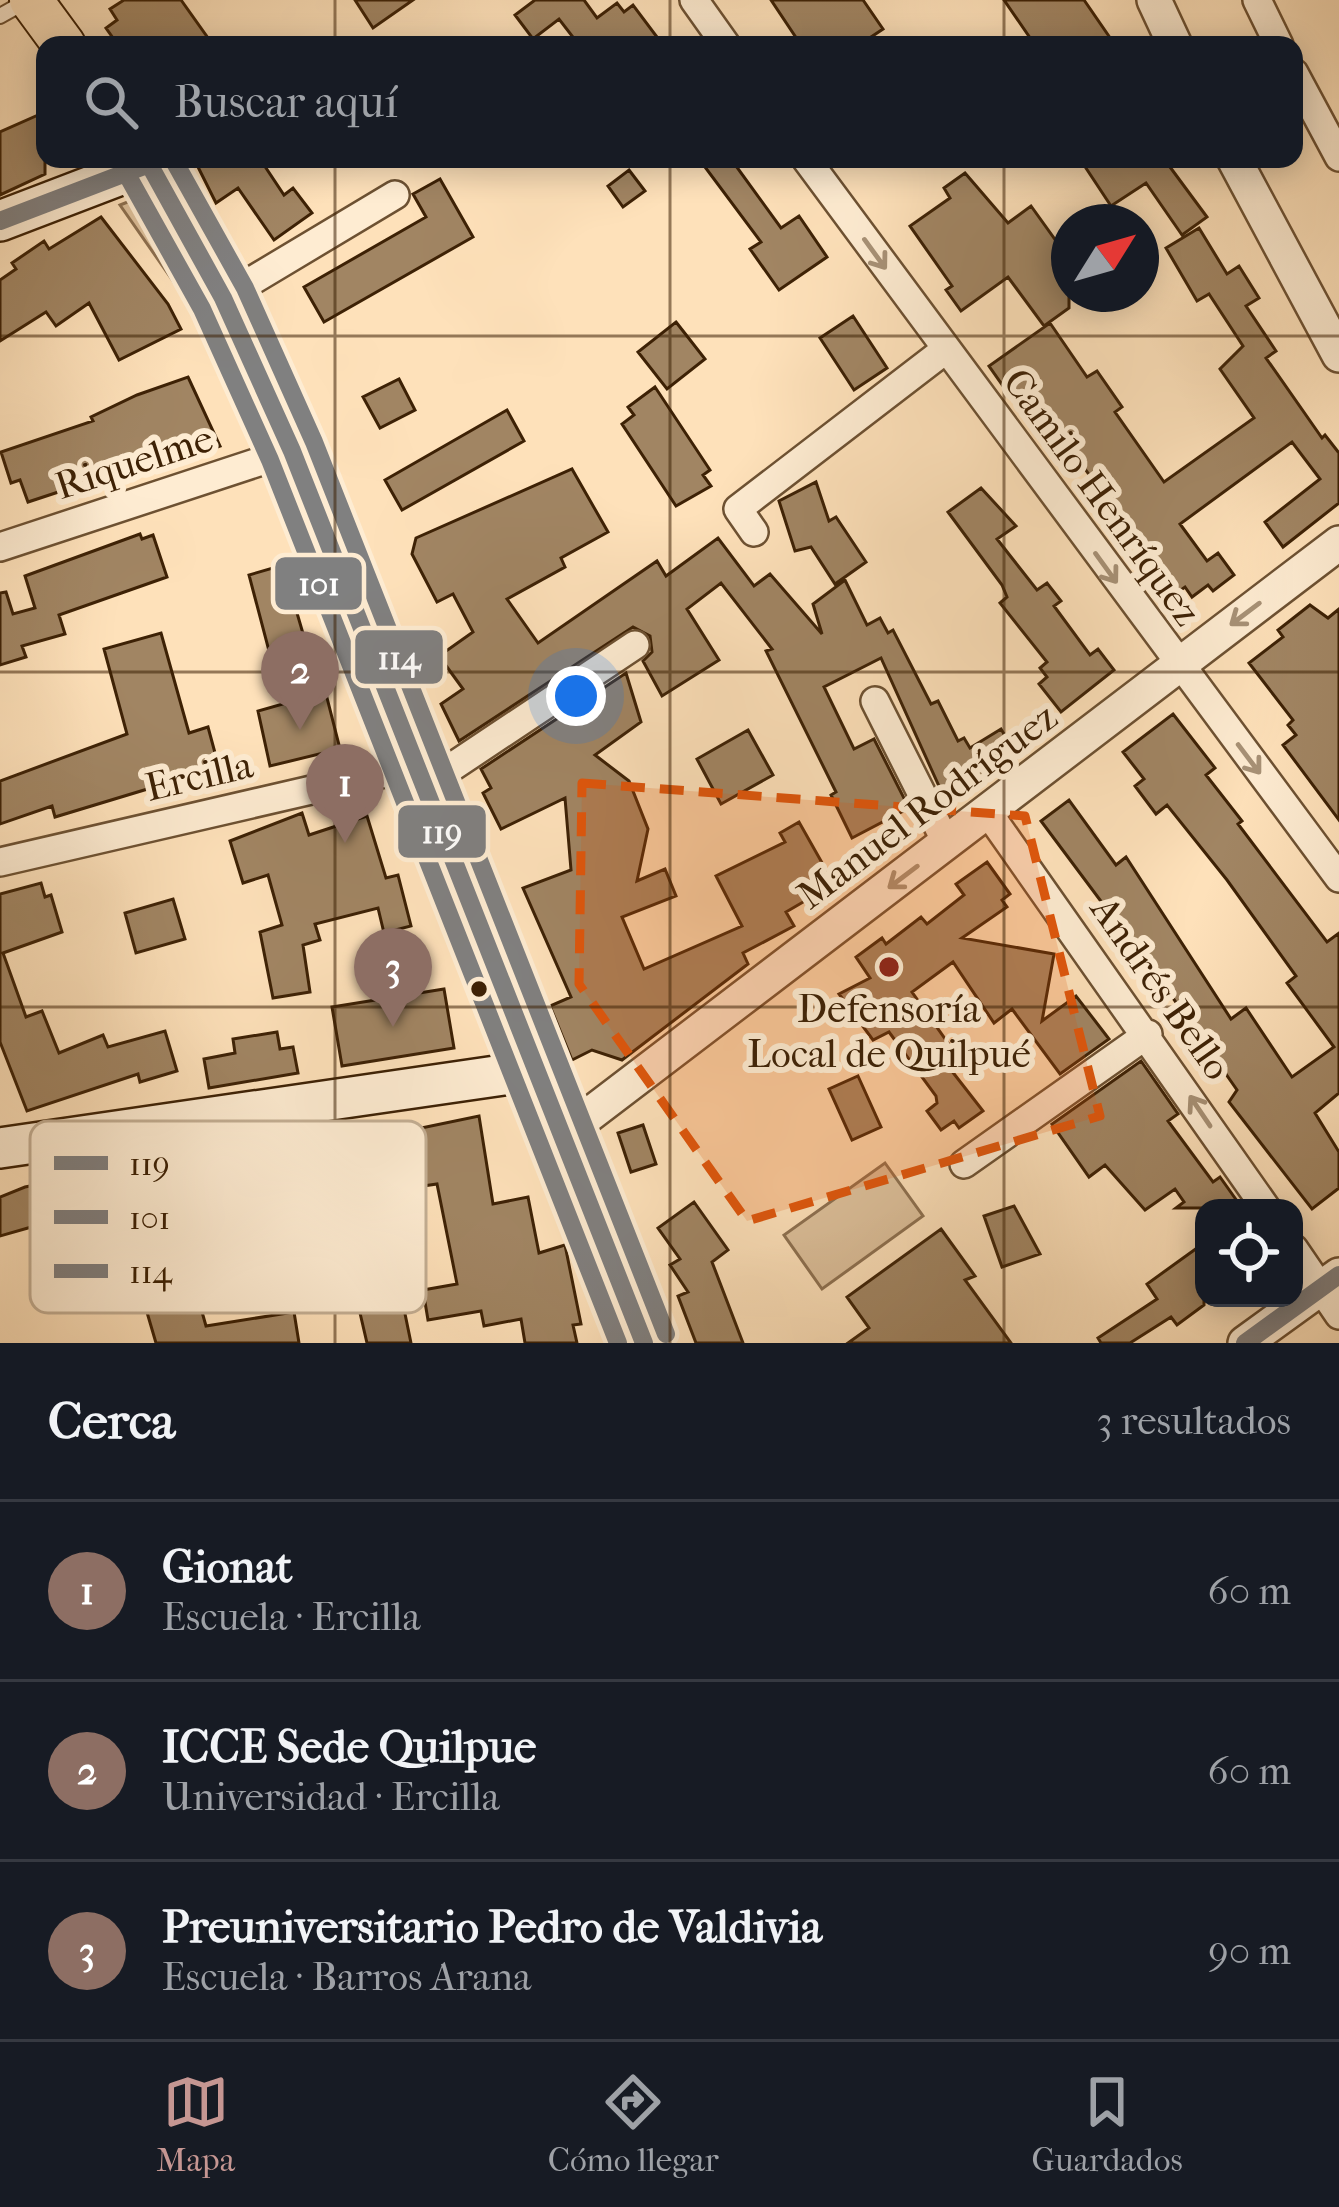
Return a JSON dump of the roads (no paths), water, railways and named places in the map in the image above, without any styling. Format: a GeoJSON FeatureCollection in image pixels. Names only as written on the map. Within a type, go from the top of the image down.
{"type":"FeatureCollection","features":[{"type":"Feature","properties":{"kind":"main road"},"geometry":{"type":"LineString","coordinates":[[28,4],[56,36]]}},
{"type":"Feature","properties":{"kind":"main road"},"geometry":{"type":"LineString","coordinates":[[0,221],[131,168]]}},
{"type":"Feature","properties":{"kind":"main road"},"geometry":{"type":"LineString","coordinates":[[152,168],[223,298],[292,451],[644,1343]]}},
{"type":"Feature","properties":{"kind":"main road"},"geometry":{"type":"LineString","coordinates":[[142,1121],[537,1070]]}},
{"type":"Feature","properties":{"kind":"street"},"geometry":{"type":"LineString","coordinates":[[694,0],[720,36]]}},
{"type":"Feature","properties":{"kind":"street"},"geometry":{"type":"LineString","coordinates":[[1154,0],[1171,36]]}},
{"type":"Feature","properties":{"kind":"street"},"geometry":{"type":"LineString","coordinates":[[1268,4],[1277,36]]}},
{"type":"Feature","properties":{"kind":"street"},"geometry":{"type":"LineString","coordinates":[[1303,90],[1339,157]]}},
{"type":"Feature","properties":{"kind":"street","name":"Camilo Henríquez"},"geometry":{"type":"LineString","coordinates":[[813,168],[1339,878]]}},
{"type":"Feature","properties":{"kind":"street"},"geometry":{"type":"LineString","coordinates":[[1239,168],[1339,355]]}},
{"type":"Feature","properties":{"kind":"street"},"geometry":{"type":"LineString","coordinates":[[223,298],[395,195]]}},
{"type":"Feature","properties":{"kind":"street"},"geometry":{"type":"LineString","coordinates":[[754,532],[738,509],[944,350]]}},
{"type":"Feature","properties":{"kind":"street","name":"Riquelme"},"geometry":{"type":"LineString","coordinates":[[0,548],[292,451]]}},
{"type":"Feature","properties":{"kind":"street","name":"Manuel Rodríguez"},"geometry":{"type":"LineString","coordinates":[[564,1134],[1339,544]]}},
{"type":"Feature","properties":{"kind":"street"},"geometry":{"type":"LineString","coordinates":[[418,777],[635,644]]}},
{"type":"Feature","properties":{"kind":"street"},"geometry":{"type":"LineString","coordinates":[[875,701],[947,844]]}},
{"type":"Feature","properties":{"kind":"street","name":"Ercilla"},"geometry":{"type":"LineString","coordinates":[[0,862],[418,777]]}},
{"type":"Feature","properties":{"kind":"street","name":"Andrés Bello"},"geometry":{"type":"LineString","coordinates":[[989,814],[1260,1199]]}},
{"type":"Feature","properties":{"kind":"street"},"geometry":{"type":"LineString","coordinates":[[964,1164],[1148,1034]]}},
{"type":"Feature","properties":{"kind":"street"},"geometry":{"type":"LineString","coordinates":[[1245,1343],[1333,1293],[1303,1259]]}},
{"type":"Feature","properties":{"kind":"place","name":"ICCE Sede Quilpue"},"geometry":{"type":"Point","coordinates":[300,730]}},
{"type":"Feature","properties":{"kind":"place","name":"Gionat"},"geometry":{"type":"Point","coordinates":[345,843]}},
{"type":"Feature","properties":{"kind":"place","name":"Defensoría Local de Quilpué"},"geometry":{"type":"Point","coordinates":[889,967]}},
{"type":"Feature","properties":{"kind":"place","name":"Preuniversitario Pedro de Valdivia"},"geometry":{"type":"Point","coordinates":[393,1027]}}]}
